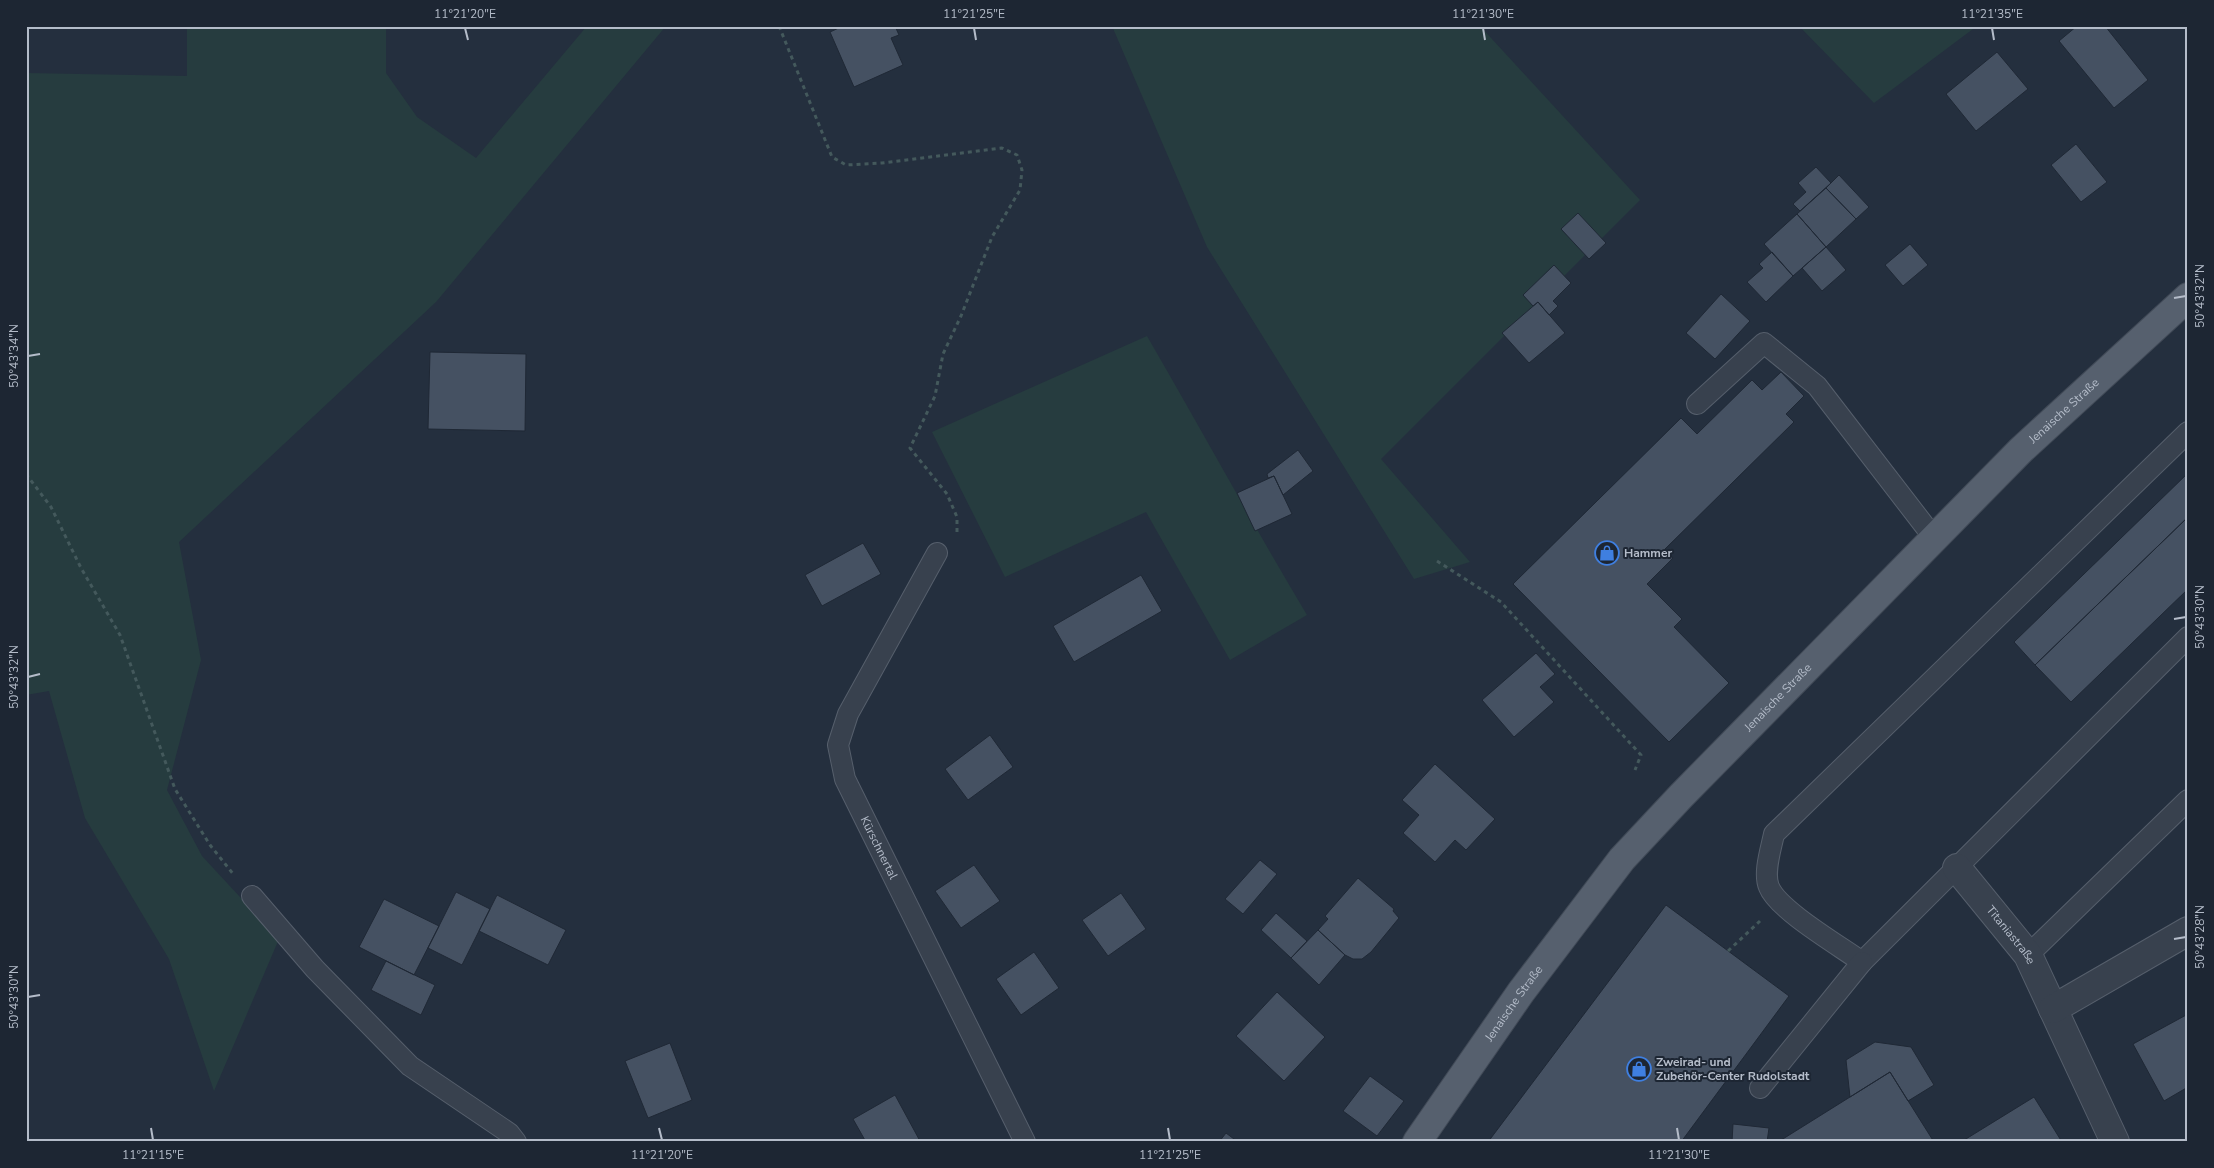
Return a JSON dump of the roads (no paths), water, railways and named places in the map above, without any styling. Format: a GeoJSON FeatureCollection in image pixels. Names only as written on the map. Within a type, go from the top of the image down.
{"type":"FeatureCollection","features":[{"type":"Feature","properties":{"kind":"main road","name":"Jenaische Straße"},"geometry":{"type":"LineString","coordinates":[[1417,1142],[1521,992],[1622,859],[1681,796],[2021,450],[2188,297]]}},
{"type":"Feature","properties":{"kind":"street","name":"Titaniastraße"},"geometry":{"type":"LineString","coordinates":[[1957,868],[2028,955],[2114,1142]]}},
{"type":"Feature","properties":{"kind":"street"},"geometry":{"type":"LineString","coordinates":[[2053,1009],[2188,931]]}},
{"type":"Feature","properties":{"kind":"lane"},"geometry":{"type":"LineString","coordinates":[[1698,404],[1764,342],[1817,386],[1934,538]]}},
{"type":"Feature","properties":{"kind":"lane"},"geometry":{"type":"LineString","coordinates":[[1862,962],[1779,903],[1768,886],[1768,867],[1774,834],[2188,432]]}},
{"type":"Feature","properties":{"kind":"lane","name":"Kürschnertal"},"geometry":{"type":"LineString","coordinates":[[937,553],[848,714],[838,745],[845,779],[1025,1142]]}},
{"type":"Feature","properties":{"kind":"lane"},"geometry":{"type":"LineString","coordinates":[[1760,1088],[1862,962],[2188,636]]}},
{"type":"Feature","properties":{"kind":"lane"},"geometry":{"type":"LineString","coordinates":[[2028,955],[2188,800]]}},
{"type":"Feature","properties":{"kind":"lane"},"geometry":{"type":"LineString","coordinates":[[252,896],[315,969],[410,1066],[509,1133],[516,1142]]}},
{"type":"Feature","properties":{"kind":"place","name":"Hammer"},"geometry":{"type":"Point","coordinates":[1607,553]}},
{"type":"Feature","properties":{"kind":"place","name":"Zweirad- und Zubehör-Center Rudolstadt"},"geometry":{"type":"Point","coordinates":[1639,1069]}}]}
